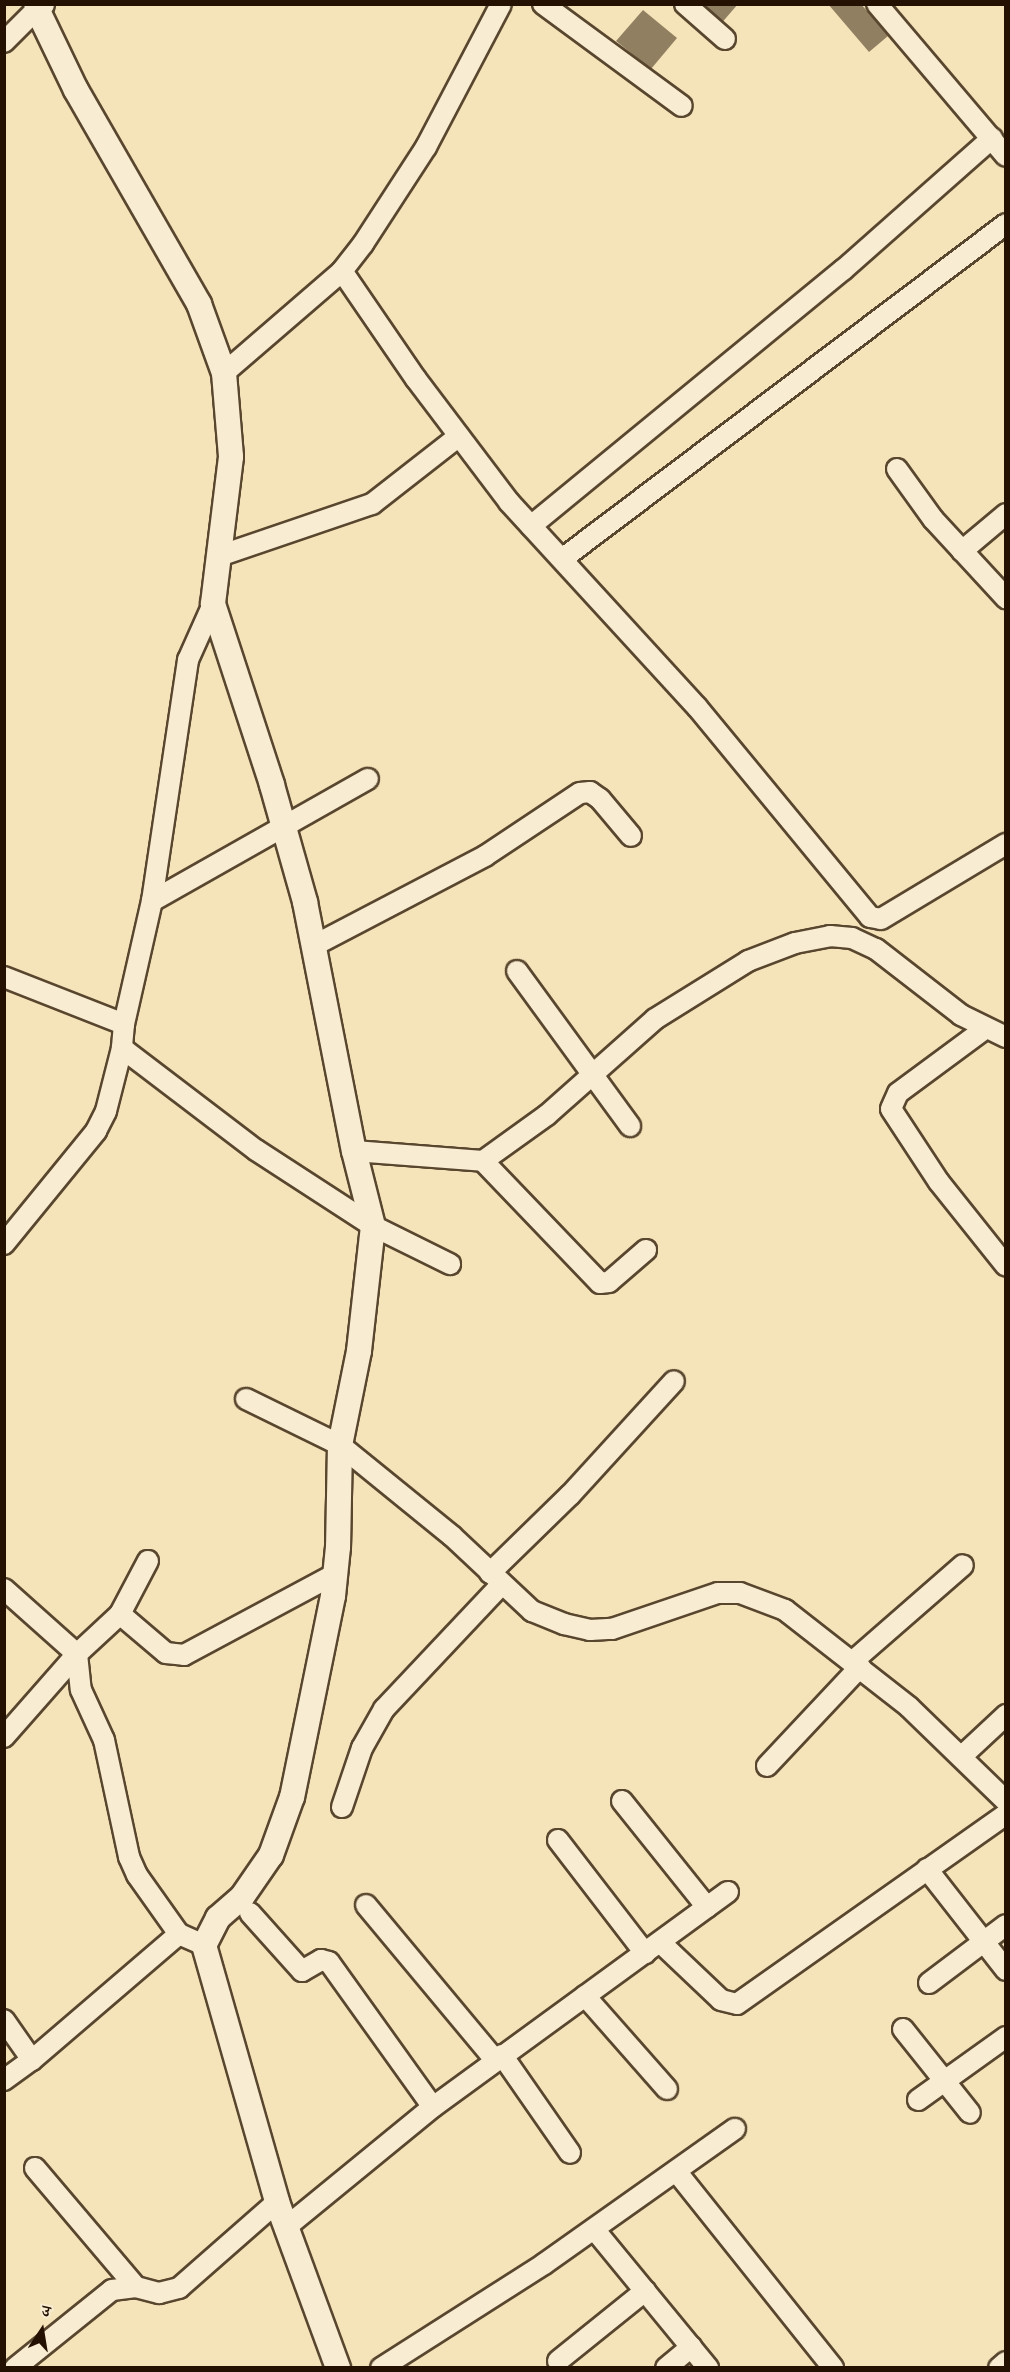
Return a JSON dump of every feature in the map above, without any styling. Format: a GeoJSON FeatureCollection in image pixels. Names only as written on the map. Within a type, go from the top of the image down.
{"type":"FeatureCollection","features":[{"type":"Feature","properties":{"kind":"street"},"geometry":{"type":"LineString","coordinates":[[224,373],[342,271],[426,147],[501,4]]}},
{"type":"Feature","properties":{"kind":"street"},"geometry":{"type":"LineString","coordinates":[[543,4],[682,106]]}},
{"type":"Feature","properties":{"kind":"street"},"geometry":{"type":"LineString","coordinates":[[685,4],[725,39]]}},
{"type":"Feature","properties":{"kind":"street"},"geometry":{"type":"LineString","coordinates":[[877,4],[1005,156]]}},
{"type":"Feature","properties":{"kind":"street"},"geometry":{"type":"LineString","coordinates":[[4,42],[37,6],[76,90],[199,304],[224,373],[231,457],[213,604],[188,660],[152,901],[124,1024],[122,1048],[106,1111],[96,1131],[4,1244]]}},
{"type":"Feature","properties":{"kind":"street"},"geometry":{"type":"LineString","coordinates":[[531,526],[843,270],[992,138]]}},
{"type":"Feature","properties":{"kind":"street"},"geometry":{"type":"LineString","coordinates":[[562,559],[1005,224]]}},
{"type":"Feature","properties":{"kind":"street"},"geometry":{"type":"LineString","coordinates":[[342,271],[459,436],[531,526],[696,707],[875,920]]}},
{"type":"Feature","properties":{"kind":"street"},"geometry":{"type":"LineString","coordinates":[[219,556],[372,504],[459,436]]}},
{"type":"Feature","properties":{"kind":"street"},"geometry":{"type":"LineString","coordinates":[[897,470],[1005,598]]}},
{"type":"Feature","properties":{"kind":"street"},"geometry":{"type":"LineString","coordinates":[[963,551],[1005,514]]}},
{"type":"Feature","properties":{"kind":"street"},"geometry":{"type":"LineString","coordinates":[[213,604],[284,828],[315,945],[354,1151],[373,1226],[359,1352],[340,1445],[335,1574],[285,1824],[271,1855],[242,1897],[218,1918],[204,1945],[285,2228],[335,2366]]}},
{"type":"Feature","properties":{"kind":"street"},"geometry":{"type":"LineString","coordinates":[[152,901],[368,779]]}},
{"type":"Feature","properties":{"kind":"street"},"geometry":{"type":"LineString","coordinates":[[315,945],[485,856],[580,793],[590,792],[600,799],[630,836]]}},
{"type":"Feature","properties":{"kind":"street"},"geometry":{"type":"LineString","coordinates":[[852,938],[875,920],[1005,844]]}},
{"type":"Feature","properties":{"kind":"street"},"geometry":{"type":"LineString","coordinates":[[354,1151],[483,1161],[547,1115],[592,1071],[654,1019],[748,961],[795,943],[830,936],[852,938],[876,949],[961,1015],[1005,1037]]}},
{"type":"Feature","properties":{"kind":"street"},"geometry":{"type":"LineString","coordinates":[[517,971],[630,1126]]}},
{"type":"Feature","properties":{"kind":"street"},"geometry":{"type":"LineString","coordinates":[[4,977],[124,1024]]}},
{"type":"Feature","properties":{"kind":"street"},"geometry":{"type":"LineString","coordinates":[[986,1028],[898,1093],[891,1109],[939,1182],[1005,1266]]}},
{"type":"Feature","properties":{"kind":"street"},"geometry":{"type":"LineString","coordinates":[[122,1048],[256,1150],[373,1226],[450,1264]]}},
{"type":"Feature","properties":{"kind":"street"},"geometry":{"type":"LineString","coordinates":[[483,1161],[600,1283],[609,1282],[646,1250]]}},
{"type":"Feature","properties":{"kind":"street"},"geometry":{"type":"LineString","coordinates":[[342,1807],[362,1748],[384,1708],[496,1578],[674,1382]]}},
{"type":"Feature","properties":{"kind":"street"},"geometry":{"type":"LineString","coordinates":[[246,1399],[340,1445],[452,1536],[532,1611],[590,1630],[612,1629],[718,1593],[740,1593],[785,1610],[856,1665],[961,1756],[1005,1801]]}},
{"type":"Feature","properties":{"kind":"street"},"geometry":{"type":"LineString","coordinates":[[4,1737],[76,1654],[120,1614],[148,1561]]}},
{"type":"Feature","properties":{"kind":"street"},"geometry":{"type":"LineString","coordinates":[[767,1766],[856,1665],[963,1565]]}},
{"type":"Feature","properties":{"kind":"street"},"geometry":{"type":"LineString","coordinates":[[120,1614],[166,1653],[184,1655],[335,1574]]}},
{"type":"Feature","properties":{"kind":"street"},"geometry":{"type":"LineString","coordinates":[[4,1588],[76,1654],[81,1690],[104,1740],[129,1857],[137,1875],[179,1934],[204,1945]]}},
{"type":"Feature","properties":{"kind":"street"},"geometry":{"type":"LineString","coordinates":[[961,1756],[1005,1716]]}},
{"type":"Feature","properties":{"kind":"street"},"geometry":{"type":"LineString","coordinates":[[622,1801],[707,1907]]}},
{"type":"Feature","properties":{"kind":"street"},"geometry":{"type":"LineString","coordinates":[[558,1840],[654,1948],[721,2000],[737,2004],[1005,1815]]}},
{"type":"Feature","properties":{"kind":"street"},"geometry":{"type":"LineString","coordinates":[[927,1869],[1005,1970]]}},
{"type":"Feature","properties":{"kind":"street"},"geometry":{"type":"LineString","coordinates":[[285,2228],[434,2107],[728,1892]]}},
{"type":"Feature","properties":{"kind":"street"},"geometry":{"type":"LineString","coordinates":[[366,1905],[499,2058],[570,2153]]}},
{"type":"Feature","properties":{"kind":"street"},"geometry":{"type":"LineString","coordinates":[[250,1913],[302,1971],[321,1960],[329,1962],[434,2107]]}},
{"type":"Feature","properties":{"kind":"street"},"geometry":{"type":"LineString","coordinates":[[929,1983],[1005,1925]]}},
{"type":"Feature","properties":{"kind":"street"},"geometry":{"type":"LineString","coordinates":[[4,2079],[32,2060],[179,1934]]}},
{"type":"Feature","properties":{"kind":"street"},"geometry":{"type":"LineString","coordinates":[[585,1996],[667,2090]]}},
{"type":"Feature","properties":{"kind":"street"},"geometry":{"type":"LineString","coordinates":[[4,2020],[32,2060]]}},
{"type":"Feature","properties":{"kind":"street"},"geometry":{"type":"LineString","coordinates":[[903,2029],[946,2079],[970,2113]]}},
{"type":"Feature","properties":{"kind":"street"},"geometry":{"type":"LineString","coordinates":[[918,2100],[1005,2037]]}},
{"type":"Feature","properties":{"kind":"street"},"geometry":{"type":"LineString","coordinates":[[381,2367],[594,2229],[735,2129]]}},
{"type":"Feature","properties":{"kind":"street"},"geometry":{"type":"LineString","coordinates":[[35,2168],[136,2287]]}},
{"type":"Feature","properties":{"kind":"street"},"geometry":{"type":"LineString","coordinates":[[676,2171],[833,2367]]}},
{"type":"Feature","properties":{"kind":"street"},"geometry":{"type":"LineString","coordinates":[[15,2367],[112,2290],[136,2287],[159,2293],[179,2288],[277,2202]]}},
{"type":"Feature","properties":{"kind":"street"},"geometry":{"type":"LineString","coordinates":[[594,2229],[708,2367]]}},
{"type":"Feature","properties":{"kind":"street"},"geometry":{"type":"LineString","coordinates":[[558,2361],[645,2291]]}},
{"type":"Feature","properties":{"kind":"street"},"geometry":{"type":"LineString","coordinates":[[666,2367],[691,2347]]}},
{"type":"Feature","properties":{"kind":"street"},"geometry":{"type":"LineString","coordinates":[[999,2367],[1005,2362]]}},
{"type":"Feature","properties":{"kind":"building"},"geometry":{"type":"Polygon","coordinates":[[[694,4],[738,4],[719,26],[694,4]]]}},
{"type":"Feature","properties":{"kind":"building"},"geometry":{"type":"Polygon","coordinates":[[[828,4],[861,4],[888,36],[869,52],[828,4]]]}},
{"type":"Feature","properties":{"kind":"building"},"geometry":{"type":"Polygon","coordinates":[[[643,10],[677,38],[651,69],[616,41],[643,10]]]}}]}
